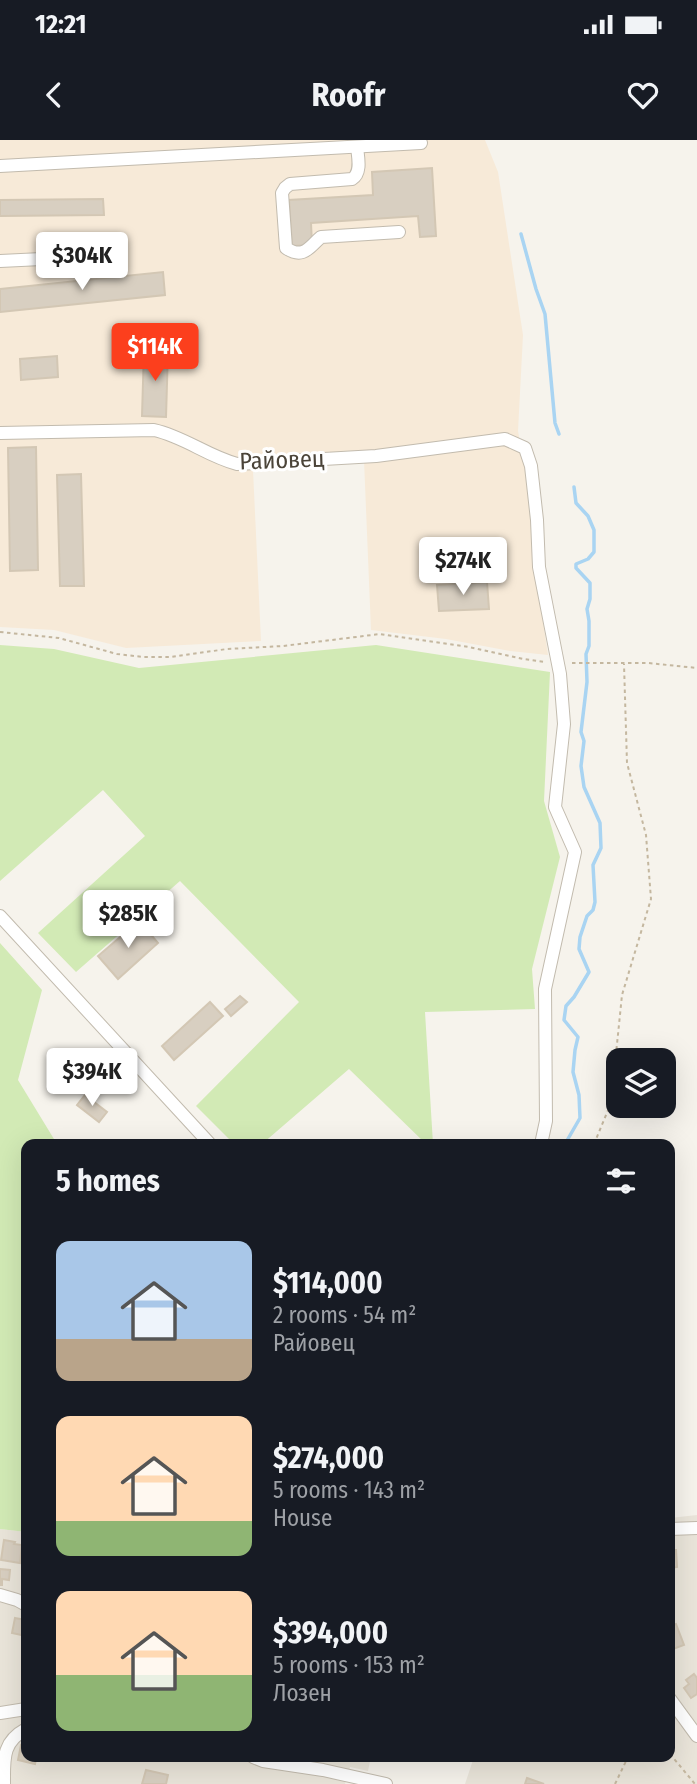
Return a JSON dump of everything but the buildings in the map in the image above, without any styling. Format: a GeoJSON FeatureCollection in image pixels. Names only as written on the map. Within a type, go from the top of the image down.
{"type":"FeatureCollection","features":[{"type":"Feature","properties":{"kind":"street"},"geometry":{"type":"LineString","coordinates":[[0,166],[421,143]]}},
{"type":"Feature","properties":{"kind":"street"},"geometry":{"type":"LineString","coordinates":[[358,147],[358,170],[352,179],[290,184],[285,188],[282,193],[286,248],[293,252],[307,251],[321,237],[399,232]]}},
{"type":"Feature","properties":{"kind":"street"},"geometry":{"type":"LineString","coordinates":[[0,261],[104,256]]}},
{"type":"Feature","properties":{"kind":"street","name":"Райовец"},"geometry":{"type":"LineString","coordinates":[[0,433],[153,430],[173,434],[218,459],[237,464],[376,456],[505,439],[525,448],[531,466],[539,567],[558,663]]}},
{"type":"Feature","properties":{"kind":"street"},"geometry":{"type":"LineString","coordinates":[[542,1139],[547,1121],[545,989],[575,852],[555,807],[564,724],[558,663]]}},
{"type":"Feature","properties":{"kind":"street"},"geometry":{"type":"LineString","coordinates":[[0,916],[205,1139]]}},
{"type":"Feature","properties":{"kind":"street"},"geometry":{"type":"LineString","coordinates":[[675,1529],[697,1528]]}},
{"type":"Feature","properties":{"kind":"street"},"geometry":{"type":"LineString","coordinates":[[0,1595],[21,1602]]}},
{"type":"Feature","properties":{"kind":"street"},"geometry":{"type":"LineString","coordinates":[[675,1706],[697,1736]]}},
{"type":"Feature","properties":{"kind":"street"},"geometry":{"type":"LineString","coordinates":[[0,1713],[21,1710]]}},
{"type":"Feature","properties":{"kind":"street"},"geometry":{"type":"LineString","coordinates":[[4,1784],[5,1750],[21,1732]]}},
{"type":"Feature","properties":{"kind":"street"},"geometry":{"type":"LineString","coordinates":[[269,1762],[323,1770],[386,1784]]}},
{"type":"Feature","properties":{"kind":"path"},"geometry":{"type":"LineString","coordinates":[[0,632],[59,638],[117,654],[143,657],[172,657],[380,634],[558,663]]}},
{"type":"Feature","properties":{"kind":"path"},"geometry":{"type":"LineString","coordinates":[[576,663],[671,664],[697,668]]}},
{"type":"Feature","properties":{"kind":"path"},"geometry":{"type":"LineString","coordinates":[[596,1139],[611,1103],[622,995],[651,899],[646,835],[627,763],[624,663]]}},
{"type":"Feature","properties":{"kind":"path"},"geometry":{"type":"LineString","coordinates":[[675,1760],[695,1784]]}},
{"type":"Feature","properties":{"kind":"path"},"geometry":{"type":"LineString","coordinates":[[615,1784],[626,1762]]}},
{"type":"Feature","properties":{"kind":"shaded area"},"geometry":{"type":"Polygon","coordinates":[[[0,140],[485,140],[498,172],[523,335],[518,431],[531,499],[535,567],[548,655],[371,630],[364,460],[253,470],[261,641],[126,648],[54,630],[0,627],[0,140]]]}},
{"type":"Feature","properties":{"kind":"shaded area"},"geometry":{"type":"Polygon","coordinates":[[[697,1515],[697,1784],[465,1784],[472,1762],[675,1762],[675,1517],[697,1515]]]}},
{"type":"Feature","properties":{"kind":"shaded area"},"geometry":{"type":"Polygon","coordinates":[[[0,1529],[21,1531],[21,1762],[370,1762],[368,1771],[350,1767],[345,1784],[0,1784],[0,1529]]]}},
{"type":"Feature","properties":{"kind":"green space"},"geometry":{"type":"Polygon","coordinates":[[[0,645],[54,649],[139,668],[376,645],[550,672],[544,801],[560,857],[532,969],[535,1009],[425,1012],[433,1139],[421,1139],[349,1069],[268,1139],[229,1139],[196,1106],[299,1002],[180,881],[76,972],[38,933],[145,836],[103,790],[0,881],[0,645]]]}},
{"type":"Feature","properties":{"kind":"green space"},"geometry":{"type":"Polygon","coordinates":[[[0,943],[42,990],[18,1080],[54,1139],[21,1139],[21,1531],[0,1529],[0,943]]]}},
{"type":"Feature","properties":{"kind":"waterway"},"geometry":{"type":"LineString","coordinates":[[521,234],[545,314],[555,423],[559,434]]}},
{"type":"Feature","properties":{"kind":"waterway"},"geometry":{"type":"LineString","coordinates":[[568,1139],[580,1118],[579,1095],[573,1072],[578,1037],[564,1020],[566,1006],[589,972],[579,949],[580,937],[595,902],[593,865],[601,848],[600,823],[584,787],[581,766],[590,583],[576,568],[576,564],[588,559],[594,552],[594,530],[588,516],[576,503],[574,487]]}}]}
